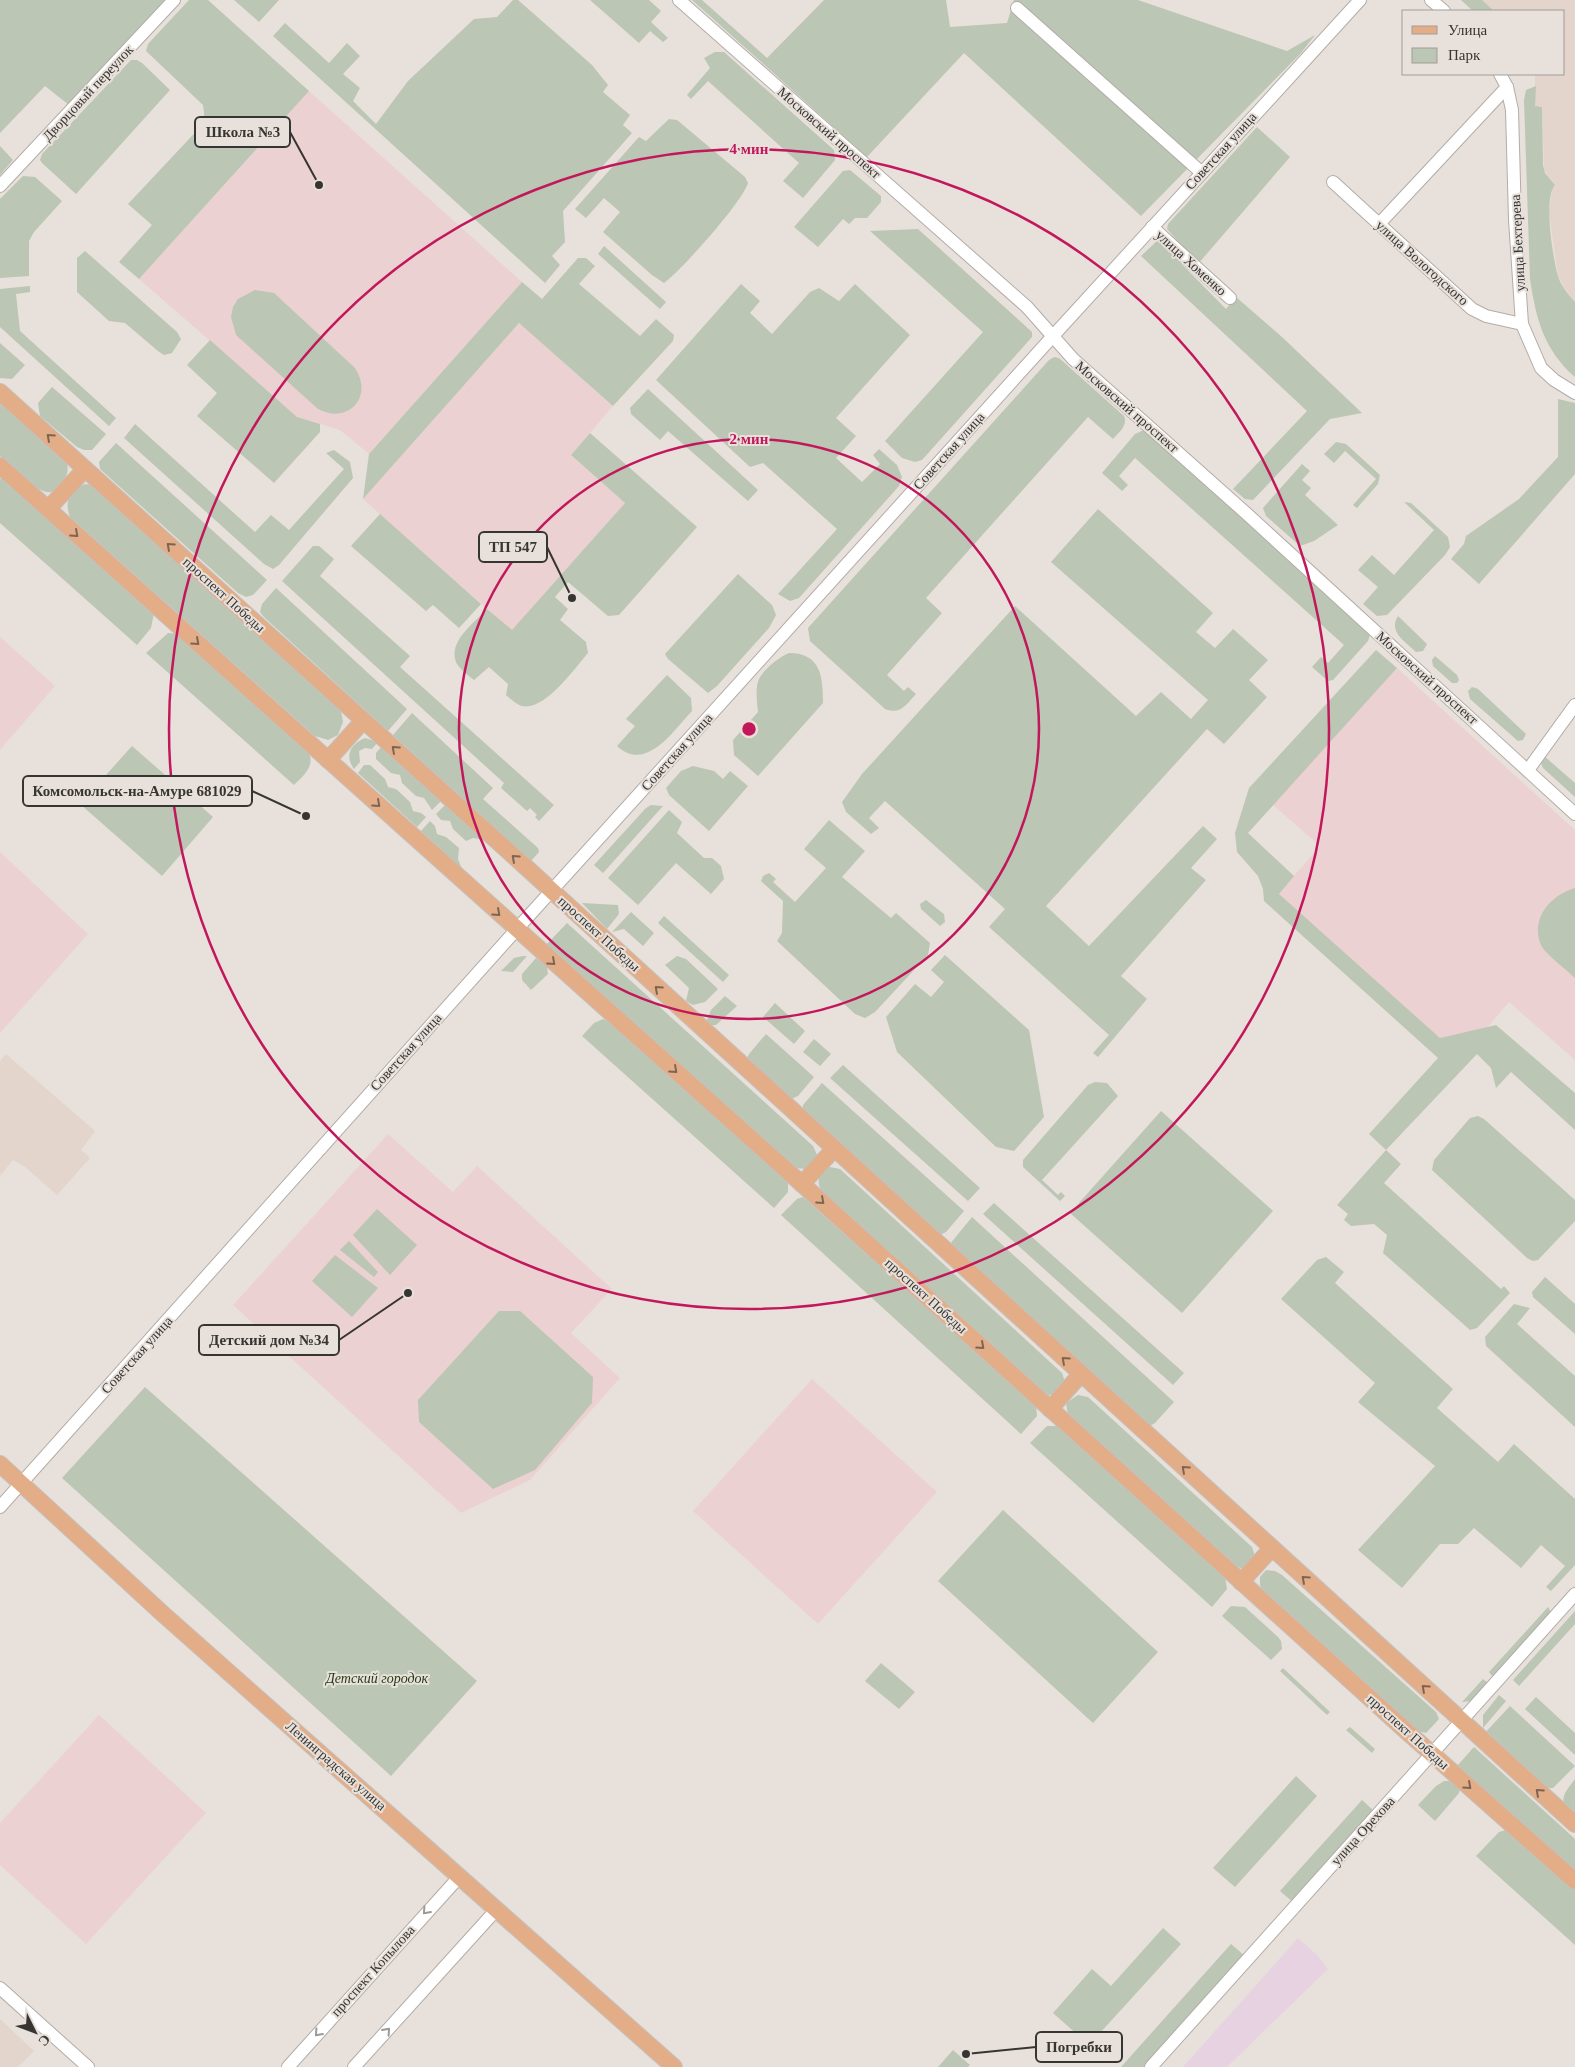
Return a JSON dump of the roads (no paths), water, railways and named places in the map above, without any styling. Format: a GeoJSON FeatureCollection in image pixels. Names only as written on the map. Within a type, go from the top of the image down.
{"type":"FeatureCollection","features":[{"type":"Feature","properties":{"kind":"main road","name":"проспект Победы"},"geometry":{"type":"LineString","coordinates":[[0,392],[1575,1824]]}},
{"type":"Feature","properties":{"kind":"main road","name":"проспект Победы"},"geometry":{"type":"LineString","coordinates":[[0,466],[516,930],[802,1184],[1241,1582],[1575,1881]]}},
{"type":"Feature","properties":{"kind":"main road"},"geometry":{"type":"LineString","coordinates":[[48,510],[85,469]]}},
{"type":"Feature","properties":{"kind":"main road"},"geometry":{"type":"LineString","coordinates":[[328,760],[363,721]]}},
{"type":"Feature","properties":{"kind":"main road"},"geometry":{"type":"LineString","coordinates":[[802,1184],[834,1149]]}},
{"type":"Feature","properties":{"kind":"main road"},"geometry":{"type":"LineString","coordinates":[[1050,1409],[1081,1374]]}},
{"type":"Feature","properties":{"kind":"main road","name":"Ленинградская улица"},"geometry":{"type":"LineString","coordinates":[[0,1464],[163,1614],[674,2067]]}},
{"type":"Feature","properties":{"kind":"main road"},"geometry":{"type":"LineString","coordinates":[[1241,1582],[1272,1548]]}},
{"type":"Feature","properties":{"kind":"street","name":"Дворцовый переулок"},"geometry":{"type":"LineString","coordinates":[[0,186],[174,0]]}},
{"type":"Feature","properties":{"kind":"street","name":"Московский проспект"},"geometry":{"type":"LineString","coordinates":[[679,0],[1027,307],[1073,359],[1247,514],[1575,814]]}},
{"type":"Feature","properties":{"kind":"street","name":"Советская улица"},"geometry":{"type":"LineString","coordinates":[[0,1508],[551,891],[1360,0]]}},
{"type":"Feature","properties":{"kind":"street"},"geometry":{"type":"LineString","coordinates":[[1431,0],[1443,10]]}},
{"type":"Feature","properties":{"kind":"street"},"geometry":{"type":"LineString","coordinates":[[1017,8],[1202,173]]}},
{"type":"Feature","properties":{"kind":"street","name":"улица Бехтерева"},"geometry":{"type":"LineString","coordinates":[[1501,75],[1507,87],[1514,143],[1515,220],[1522,324],[1541,368],[1554,380],[1575,392]]}},
{"type":"Feature","properties":{"kind":"street"},"geometry":{"type":"LineString","coordinates":[[1379,224],[1507,87]]}},
{"type":"Feature","properties":{"kind":"street","name":"улица Вологодского"},"geometry":{"type":"LineString","coordinates":[[1333,182],[1472,309],[1486,316],[1522,324]]}},
{"type":"Feature","properties":{"kind":"street","name":"улица Хоменко"},"geometry":{"type":"LineString","coordinates":[[1152,228],[1230,298]]}},
{"type":"Feature","properties":{"kind":"street"},"geometry":{"type":"LineString","coordinates":[[1528,770],[1575,705]]}},
{"type":"Feature","properties":{"kind":"street","name":"улица Орехова"},"geometry":{"type":"LineString","coordinates":[[1151,2067],[1575,1594]]}},
{"type":"Feature","properties":{"kind":"street","name":"проспект Копылова"},"geometry":{"type":"LineString","coordinates":[[288,2067],[460,1876]]}},
{"type":"Feature","properties":{"kind":"street"},"geometry":{"type":"LineString","coordinates":[[354,2067],[497,1909]]}},
{"type":"Feature","properties":{"kind":"street"},"geometry":{"type":"LineString","coordinates":[[0,1988],[88,2067]]}},
{"type":"Feature","properties":{"kind":"place","name":"Школа №3"},"geometry":{"type":"Point","coordinates":[319,185]}},
{"type":"Feature","properties":{"kind":"place","name":"ТП 547"},"geometry":{"type":"Point","coordinates":[572,598]}},
{"type":"Feature","properties":{"kind":"place","name":"Комсомольск-на-Амуре 681029"},"geometry":{"type":"Point","coordinates":[306,816]}},
{"type":"Feature","properties":{"kind":"place","name":"Детский дом №34"},"geometry":{"type":"Point","coordinates":[408,1293]}},
{"type":"Feature","properties":{"kind":"place","name":"Погребки"},"geometry":{"type":"Point","coordinates":[966,2054]}},
{"type":"Feature","properties":{"kind":"park label","name":"Детский городок"},"geometry":{"type":"Point","coordinates":[377,1678]}}]}
